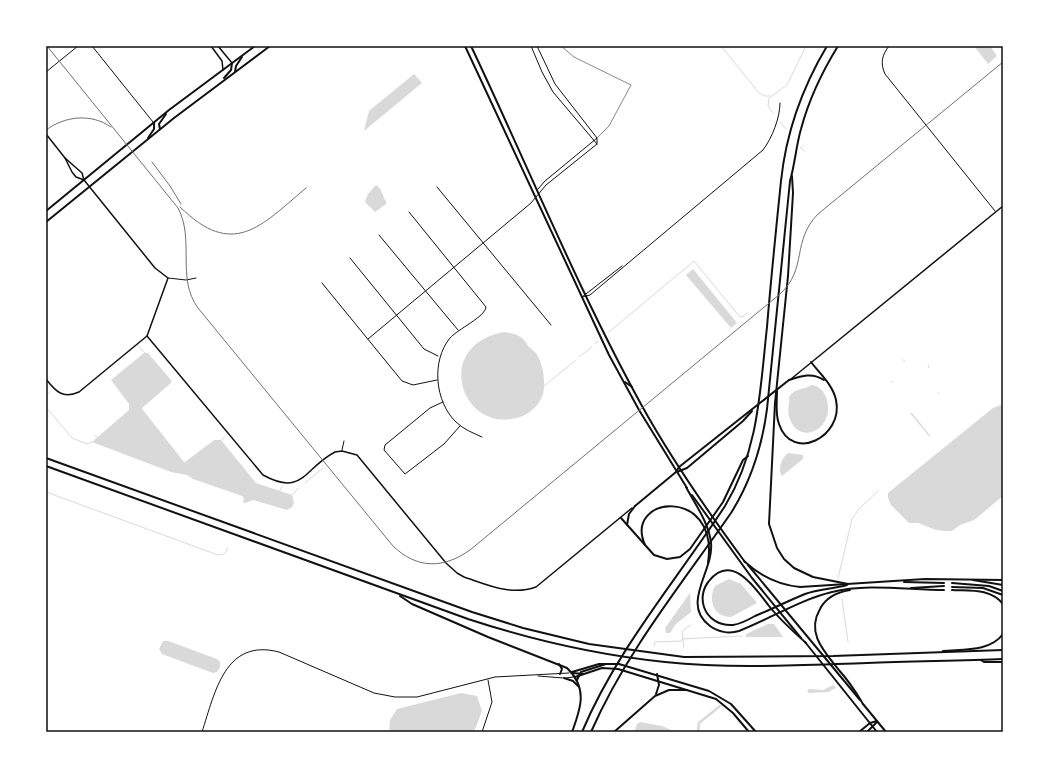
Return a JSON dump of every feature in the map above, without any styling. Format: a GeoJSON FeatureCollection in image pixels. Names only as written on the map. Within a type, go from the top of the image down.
{"type":"FeatureCollection","features":[{"type":"Feature","properties":{"kind":"main road"},"geometry":{"type":"LineString","coordinates":[[46,211],[169,110],[255,46]]}},
{"type":"Feature","properties":{"kind":"main road"},"geometry":{"type":"LineString","coordinates":[[46,222],[160,129],[270,46]]}},
{"type":"Feature","properties":{"kind":"main road"},"geometry":{"type":"LineString","coordinates":[[465,46],[622,380],[676,472],[758,586],[877,732]]}},
{"type":"Feature","properties":{"kind":"main road"},"geometry":{"type":"LineString","coordinates":[[471,46],[586,295],[632,387],[679,467],[744,561],[788,616],[886,732]]}},
{"type":"Feature","properties":{"kind":"main road"},"geometry":{"type":"LineString","coordinates":[[582,732],[609,677],[630,642],[725,506],[740,480],[749,455],[757,417],[781,182],[787,142],[799,102],[808,80],[827,46]]}},
{"type":"Feature","properties":{"kind":"main road"},"geometry":{"type":"LineString","coordinates":[[591,732],[618,677],[639,642],[731,513],[742,496],[754,467],[767,409],[791,175],[797,144],[808,106],[820,79],[838,46]]}},
{"type":"Feature","properties":{"kind":"main road"},"geometry":{"type":"LineString","coordinates":[[235,72],[236,66],[244,54]]}},
{"type":"Feature","properties":{"kind":"main road"},"geometry":{"type":"LineString","coordinates":[[219,84],[228,74],[232,63]]}},
{"type":"Feature","properties":{"kind":"main road"},"geometry":{"type":"LineString","coordinates":[[160,129],[160,121],[169,110]]}},
{"type":"Feature","properties":{"kind":"main road"},"geometry":{"type":"LineString","coordinates":[[144,142],[154,129],[154,123]]}},
{"type":"Feature","properties":{"kind":"main road"},"geometry":{"type":"LineString","coordinates":[[791,175],[793,193],[788,276],[777,379],[768,514],[773,541],[782,557],[798,571],[815,578],[848,584]]}},
{"type":"Feature","properties":{"kind":"main road"},"geometry":{"type":"LineString","coordinates":[[776,402],[778,421],[784,433],[795,442],[812,442],[828,432],[836,418],[836,402],[830,386],[811,362]]}},
{"type":"Feature","properties":{"kind":"main road"},"geometry":{"type":"LineString","coordinates":[[627,526],[629,514],[635,506],[676,472],[679,467],[789,380],[803,376],[814,376],[821,378],[830,386]]}},
{"type":"Feature","properties":{"kind":"main road"},"geometry":{"type":"LineString","coordinates":[[622,380],[629,387],[632,387]]}},
{"type":"Feature","properties":{"kind":"main road"},"geometry":{"type":"LineString","coordinates":[[676,472],[682,471],[743,421],[754,408]]}},
{"type":"Feature","properties":{"kind":"main road"},"geometry":{"type":"LineString","coordinates":[[621,518],[646,548],[660,558],[676,558],[686,553],[723,502],[743,460],[749,455]]}},
{"type":"Feature","properties":{"kind":"main road"},"geometry":{"type":"LineString","coordinates":[[46,458],[472,612],[589,644],[684,657],[833,656],[1003,650]]}},
{"type":"Feature","properties":{"kind":"main road"},"geometry":{"type":"LineString","coordinates":[[46,466],[395,593],[497,628],[544,642],[608,655],[703,665],[839,664],[981,660],[984,662],[1003,660]]}},
{"type":"Feature","properties":{"kind":"main road"},"geometry":{"type":"LineString","coordinates":[[686,486],[710,537],[711,556],[698,594],[697,605],[702,618],[711,627],[724,632],[735,632],[790,608],[836,591],[870,589],[944,590]]}},
{"type":"Feature","properties":{"kind":"main road"},"geometry":{"type":"LineString","coordinates":[[646,548],[642,530],[649,514],[656,509],[665,506],[682,508],[699,519],[706,531],[710,554],[706,573]]}},
{"type":"Feature","properties":{"kind":"main road"},"geometry":{"type":"LineString","coordinates":[[744,561],[765,577],[788,586],[810,587],[956,579],[1003,580]]}},
{"type":"Feature","properties":{"kind":"main road"},"geometry":{"type":"LineString","coordinates":[[806,643],[781,620],[749,580],[741,574],[731,571],[720,573],[711,579],[704,590],[703,602],[712,619],[722,624],[736,625],[769,610],[786,603],[815,591],[848,584]]}},
{"type":"Feature","properties":{"kind":"main road"},"geometry":{"type":"LineString","coordinates":[[956,579],[988,581],[1003,585]]}},
{"type":"Feature","properties":{"kind":"main road"},"geometry":{"type":"LineString","coordinates":[[894,582],[944,585],[908,589]]}},
{"type":"Feature","properties":{"kind":"main road"},"geometry":{"type":"LineString","coordinates":[[1003,591],[987,585],[952,585],[983,588],[1003,595]]}},
{"type":"Feature","properties":{"kind":"main road"},"geometry":{"type":"LineString","coordinates":[[863,704],[854,689],[820,646],[816,636],[815,626],[820,609],[831,597],[845,591],[870,589]]}},
{"type":"Feature","properties":{"kind":"main road"},"geometry":{"type":"LineString","coordinates":[[952,590],[988,593],[996,597],[1003,604]]}},
{"type":"Feature","properties":{"kind":"main road"},"geometry":{"type":"LineString","coordinates":[[395,593],[412,604],[488,637],[558,663],[572,672],[577,676],[581,704],[572,732]]}},
{"type":"Feature","properties":{"kind":"main road"},"geometry":{"type":"LineString","coordinates":[[925,653],[987,646],[996,641],[1003,634]]}},
{"type":"Feature","properties":{"kind":"main road"},"geometry":{"type":"LineString","coordinates":[[558,663],[562,669],[560,674]]}},
{"type":"Feature","properties":{"kind":"main road"},"geometry":{"type":"LineString","coordinates":[[572,672],[594,665],[607,664],[630,666],[657,674],[718,695],[734,706],[756,732]]}},
{"type":"Feature","properties":{"kind":"main road"},"geometry":{"type":"LineString","coordinates":[[577,676],[584,670],[607,664]]}},
{"type":"Feature","properties":{"kind":"main road"},"geometry":{"type":"LineString","coordinates":[[577,676],[610,668],[627,671],[708,696],[723,704],[733,713],[749,732]]}},
{"type":"Feature","properties":{"kind":"main road"},"geometry":{"type":"LineString","coordinates":[[655,696],[659,688],[657,674]]}},
{"type":"Feature","properties":{"kind":"main road"},"geometry":{"type":"LineString","coordinates":[[564,678],[574,682],[580,690]]}},
{"type":"Feature","properties":{"kind":"main road"},"geometry":{"type":"LineString","coordinates":[[614,732],[655,696],[669,690],[687,690]]}},
{"type":"Feature","properties":{"kind":"main road"},"geometry":{"type":"LineString","coordinates":[[859,732],[870,723],[877,721]]}},
{"type":"Feature","properties":{"kind":"main road"},"geometry":{"type":"LineString","coordinates":[[867,732],[877,721]]}},
{"type":"Feature","properties":{"kind":"street"},"geometry":{"type":"LineString","coordinates":[[46,72],[78,46]]}},
{"type":"Feature","properties":{"kind":"street"},"geometry":{"type":"LineString","coordinates":[[92,46],[154,123]]}},
{"type":"Feature","properties":{"kind":"street"},"geometry":{"type":"LineString","coordinates":[[211,46],[222,61],[223,70]]}},
{"type":"Feature","properties":{"kind":"street"},"geometry":{"type":"LineString","coordinates":[[218,46],[232,63]]}},
{"type":"Feature","properties":{"kind":"street"},"geometry":{"type":"LineString","coordinates":[[531,46],[536,60],[550,88],[597,144]]}},
{"type":"Feature","properties":{"kind":"street"},"geometry":{"type":"LineString","coordinates":[[537,46],[556,85],[597,138],[597,144]]}},
{"type":"Feature","properties":{"kind":"street"},"geometry":{"type":"LineString","coordinates":[[889,46],[883,55],[882,61],[885,74],[996,212]]}},
{"type":"Feature","properties":{"kind":"street"},"geometry":{"type":"LineString","coordinates":[[582,297],[603,285],[624,265],[763,150],[771,138],[780,109],[780,103]]}},
{"type":"Feature","properties":{"kind":"street"},"geometry":{"type":"LineString","coordinates":[[46,134],[65,158],[76,177],[84,180]]}},
{"type":"Feature","properties":{"kind":"street"},"geometry":{"type":"LineString","coordinates":[[536,198],[538,189],[545,181],[597,138]]}},
{"type":"Feature","properties":{"kind":"street"},"geometry":{"type":"LineString","coordinates":[[368,339],[536,198],[539,193],[568,167],[597,144]]}},
{"type":"Feature","properties":{"kind":"street"},"geometry":{"type":"LineString","coordinates":[[65,158],[82,173],[84,180],[89,187],[155,268],[168,278],[186,280],[196,278]]}},
{"type":"Feature","properties":{"kind":"street"},"geometry":{"type":"LineString","coordinates":[[566,163],[568,167]]}},
{"type":"Feature","properties":{"kind":"street"},"geometry":{"type":"LineString","coordinates":[[437,187],[550,325]]}},
{"type":"Feature","properties":{"kind":"street"},"geometry":{"type":"LineString","coordinates":[[789,380],[1003,206]]}},
{"type":"Feature","properties":{"kind":"street"},"geometry":{"type":"LineString","coordinates":[[409,212],[486,307],[484,314],[458,330],[446,343],[438,364],[438,380],[443,402],[451,416],[460,426],[482,437]]}},
{"type":"Feature","properties":{"kind":"street"},"geometry":{"type":"LineString","coordinates":[[379,235],[458,330]]}},
{"type":"Feature","properties":{"kind":"street"},"geometry":{"type":"LineString","coordinates":[[350,258],[424,349],[440,357]]}},
{"type":"Feature","properties":{"kind":"street"},"geometry":{"type":"LineString","coordinates":[[586,295],[600,282],[624,265]]}},
{"type":"Feature","properties":{"kind":"street"},"geometry":{"type":"LineString","coordinates":[[46,380],[59,394],[65,396],[79,392],[147,336],[168,278]]}},
{"type":"Feature","properties":{"kind":"street"},"geometry":{"type":"LineString","coordinates":[[600,282],[603,285]]}},
{"type":"Feature","properties":{"kind":"street"},"geometry":{"type":"LineString","coordinates":[[322,283],[406,384],[413,385],[438,380]]}},
{"type":"Feature","properties":{"kind":"street"},"geometry":{"type":"LineString","coordinates":[[147,336],[263,475],[283,483],[293,484],[329,456],[342,451],[357,455],[362,459],[446,563],[457,573],[511,591],[528,590],[543,582],[635,506]]}},
{"type":"Feature","properties":{"kind":"street"},"geometry":{"type":"LineString","coordinates":[[443,402],[430,408],[384,447],[384,450],[405,474],[444,444],[460,426]]}},
{"type":"Feature","properties":{"kind":"street"},"geometry":{"type":"LineString","coordinates":[[342,451],[344,441]]}},
{"type":"Feature","properties":{"kind":"street"},"geometry":{"type":"LineString","coordinates":[[202,732],[225,671],[237,657],[254,650],[263,649],[279,652],[370,691],[390,697],[417,697],[488,679],[512,675],[560,674],[572,672]]}},
{"type":"Feature","properties":{"kind":"street"},"geometry":{"type":"LineString","coordinates":[[538,675],[564,678],[577,676]]}},
{"type":"Feature","properties":{"kind":"street"},"geometry":{"type":"LineString","coordinates":[[482,732],[492,702],[488,679]]}},
{"type":"Feature","properties":{"kind":"lane"},"geometry":{"type":"LineString","coordinates":[[561,46],[574,57],[631,85],[609,126],[597,138]]}},
{"type":"Feature","properties":{"kind":"shaded area"},"geometry":{"type":"Polygon","coordinates":[[[974,46],[990,46],[997,56],[988,64],[974,46]]]}},
{"type":"Feature","properties":{"kind":"shaded area"},"geometry":{"type":"Polygon","coordinates":[[[414,74],[422,83],[364,131],[369,111],[414,74]]]}},
{"type":"Feature","properties":{"kind":"shaded area"},"geometry":{"type":"Polygon","coordinates":[[[376,185],[381,190],[386,204],[375,212],[365,202],[368,194],[376,185]]]}},
{"type":"Feature","properties":{"kind":"shaded area"},"geometry":{"type":"Polygon","coordinates":[[[693,269],[737,323],[731,328],[686,275],[693,269]]]}},
{"type":"Feature","properties":{"kind":"shaded area"},"geometry":{"type":"Polygon","coordinates":[[[505,332],[521,337],[536,353],[542,367],[544,389],[540,401],[527,414],[520,417],[499,419],[482,413],[470,402],[463,386],[462,369],[468,353],[482,340],[505,332]]]}},
{"type":"Feature","properties":{"kind":"shaded area"},"geometry":{"type":"Polygon","coordinates":[[[144,353],[148,353],[171,380],[171,383],[142,408],[184,462],[214,440],[221,440],[256,483],[292,495],[294,503],[292,507],[287,510],[253,500],[245,503],[243,502],[244,498],[242,496],[193,479],[187,475],[171,472],[92,442],[129,410],[129,404],[111,380],[144,353]]]}},
{"type":"Feature","properties":{"kind":"shaded area"},"geometry":{"type":"Polygon","coordinates":[[[811,385],[818,387],[823,391],[828,406],[827,417],[823,425],[808,433],[801,432],[794,426],[788,414],[789,397],[798,390],[811,385]]]}},
{"type":"Feature","properties":{"kind":"shaded area"},"geometry":{"type":"Polygon","coordinates":[[[1003,404],[1003,496],[974,520],[960,525],[952,531],[936,530],[918,523],[909,523],[891,505],[888,498],[888,493],[993,408],[1003,404]]]}},
{"type":"Feature","properties":{"kind":"shaded area"},"geometry":{"type":"Polygon","coordinates":[[[910,413],[912,413],[932,438],[928,435],[910,413]]]}},
{"type":"Feature","properties":{"kind":"shaded area"},"geometry":{"type":"Polygon","coordinates":[[[788,453],[803,455],[803,459],[782,476],[780,467],[784,457],[788,453]]]}},
{"type":"Feature","properties":{"kind":"shaded area"},"geometry":{"type":"Polygon","coordinates":[[[729,579],[741,584],[757,603],[731,617],[720,614],[716,611],[712,602],[715,586],[729,579]]]}},
{"type":"Feature","properties":{"kind":"shaded area"},"geometry":{"type":"Polygon","coordinates":[[[690,593],[691,612],[676,624],[670,633],[666,633],[665,628],[690,593]]]}},
{"type":"Feature","properties":{"kind":"shaded area"},"geometry":{"type":"Polygon","coordinates":[[[768,624],[774,624],[783,637],[746,637],[746,634],[768,624]]]}},
{"type":"Feature","properties":{"kind":"shaded area"},"geometry":{"type":"Polygon","coordinates":[[[163,641],[168,641],[217,659],[220,662],[220,667],[217,672],[213,673],[162,654],[159,649],[163,641]]]}},
{"type":"Feature","properties":{"kind":"shaded area"},"geometry":{"type":"Polygon","coordinates":[[[833,685],[836,688],[828,692],[809,693],[807,691],[809,689],[823,690],[833,685]]]}},
{"type":"Feature","properties":{"kind":"shaded area"},"geometry":{"type":"Polygon","coordinates":[[[461,693],[477,696],[482,711],[474,732],[389,732],[390,720],[397,709],[461,693]]]}},
{"type":"Feature","properties":{"kind":"shaded area"},"geometry":{"type":"Polygon","coordinates":[[[640,722],[662,726],[676,732],[634,732],[637,724],[640,722]]]}},
{"type":"Feature","properties":{"kind":"waterway"},"geometry":{"type":"LineString","coordinates":[[721,46],[759,93],[765,96],[770,96]]}},
{"type":"Feature","properties":{"kind":"waterway"},"geometry":{"type":"LineString","coordinates":[[773,113],[768,106],[769,98],[787,85],[806,46]]}},
{"type":"Feature","properties":{"kind":"waterway"},"geometry":{"type":"LineString","coordinates":[[780,122],[786,129]]}},
{"type":"Feature","properties":{"kind":"waterway"},"geometry":{"type":"LineString","coordinates":[[800,147],[804,151]]}},
{"type":"Feature","properties":{"kind":"waterway"},"geometry":{"type":"LineString","coordinates":[[609,332],[694,261],[740,317],[747,313]]}},
{"type":"Feature","properties":{"kind":"waterway"},"geometry":{"type":"LineString","coordinates":[[595,344],[598,341]]}},
{"type":"Feature","properties":{"kind":"waterway"},"geometry":{"type":"LineString","coordinates":[[138,345],[145,353]]}},
{"type":"Feature","properties":{"kind":"waterway"},"geometry":{"type":"LineString","coordinates":[[579,357],[592,347]]}},
{"type":"Feature","properties":{"kind":"waterway"},"geometry":{"type":"LineString","coordinates":[[544,386],[576,360]]}},
{"type":"Feature","properties":{"kind":"waterway"},"geometry":{"type":"LineString","coordinates":[[46,396],[50,392]]}},
{"type":"Feature","properties":{"kind":"waterway"},"geometry":{"type":"LineString","coordinates":[[46,407],[72,438],[87,444],[92,442]]}},
{"type":"Feature","properties":{"kind":"waterway"},"geometry":{"type":"LineString","coordinates":[[221,440],[225,436]]}},
{"type":"Feature","properties":{"kind":"waterway"},"geometry":{"type":"LineString","coordinates":[[305,483],[323,468]]}},
{"type":"Feature","properties":{"kind":"waterway"},"geometry":{"type":"LineString","coordinates":[[279,492],[282,486]]}},
{"type":"Feature","properties":{"kind":"waterway"},"geometry":{"type":"LineString","coordinates":[[292,495],[299,488]]}},
{"type":"Feature","properties":{"kind":"waterway"},"geometry":{"type":"LineString","coordinates":[[838,578],[852,519],[859,509],[878,491]]}},
{"type":"Feature","properties":{"kind":"waterway"},"geometry":{"type":"LineString","coordinates":[[46,492],[218,555],[224,554],[228,548]]}},
{"type":"Feature","properties":{"kind":"waterway"},"geometry":{"type":"LineString","coordinates":[[842,599],[848,642]]}},
{"type":"Feature","properties":{"kind":"waterway"},"geometry":{"type":"LineString","coordinates":[[684,648],[682,631],[691,625]]}},
{"type":"Feature","properties":{"kind":"waterway"},"geometry":{"type":"LineString","coordinates":[[682,639],[742,636]]}},
{"type":"Feature","properties":{"kind":"waterway"},"geometry":{"type":"LineString","coordinates":[[654,646],[655,642],[682,641]]}},
{"type":"Feature","properties":{"kind":"waterway"},"geometry":{"type":"LineString","coordinates":[[698,732],[699,723],[720,706]]}},
{"type":"Feature","properties":{"kind":"railway"},"geometry":{"type":"LineString","coordinates":[[47,46],[178,208],[183,220],[185,233],[186,272],[188,284],[198,308],[393,546],[402,554],[411,559],[430,564],[450,561],[470,550],[780,294],[789,284],[794,274],[801,245],[810,224],[818,214],[1003,62]]}},
{"type":"Feature","properties":{"kind":"railway"},"geometry":{"type":"LineString","coordinates":[[46,130],[53,125],[78,118],[95,120],[111,127]]}},
{"type":"Feature","properties":{"kind":"railway"},"geometry":{"type":"LineString","coordinates":[[152,162],[181,204]]}},
{"type":"Feature","properties":{"kind":"railway"},"geometry":{"type":"LineString","coordinates":[[180,207],[199,223],[216,231],[231,234],[246,232],[260,225],[274,215],[306,188]]}}]}
